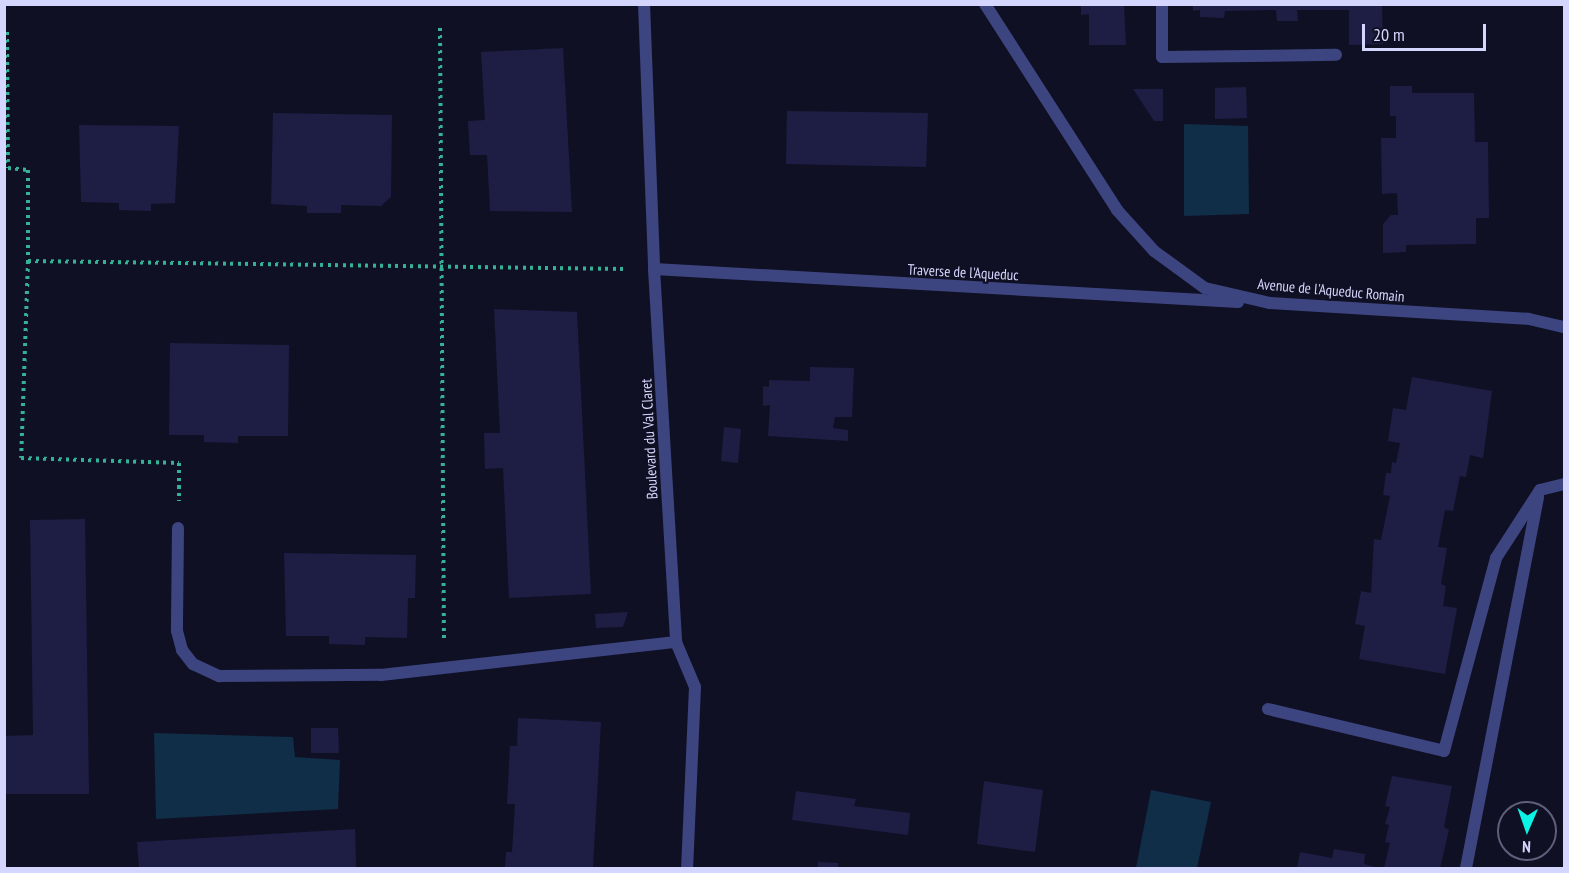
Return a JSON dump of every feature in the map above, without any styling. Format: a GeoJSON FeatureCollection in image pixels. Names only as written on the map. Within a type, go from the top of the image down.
{"type":"FeatureCollection","features":[{"type":"Feature","properties":{"kind":"street","name":"Boulevard du Val Claret"},"geometry":{"type":"LineString","coordinates":[[644,4],[654,269],[676,642],[695,687],[687,868]]}},
{"type":"Feature","properties":{"kind":"street","name":"Avenue de l'Aqueduc Romain"},"geometry":{"type":"LineString","coordinates":[[985,4],[1117,210],[1154,251],[1205,288],[1270,303],[1529,319],[1564,327]]}},
{"type":"Feature","properties":{"kind":"street"},"geometry":{"type":"LineString","coordinates":[[1162,4],[1162,57],[1336,55]]}},
{"type":"Feature","properties":{"kind":"street","name":"Traverse de l'Aqueduc"},"geometry":{"type":"LineString","coordinates":[[654,269],[1270,303]]}},
{"type":"Feature","properties":{"kind":"street"},"geometry":{"type":"LineString","coordinates":[[1268,708],[1444,751],[1496,558],[1539,490],[1564,484]]}},
{"type":"Feature","properties":{"kind":"street"},"geometry":{"type":"LineString","coordinates":[[1466,868],[1539,490]]}},
{"type":"Feature","properties":{"kind":"street"},"geometry":{"type":"LineString","coordinates":[[178,528],[177,631],[182,650],[193,664],[219,676],[381,675],[444,669],[596,648],[676,642]]}},
{"type":"Feature","properties":{"kind":"path"},"geometry":{"type":"LineString","coordinates":[[440,28],[444,669]]}},
{"type":"Feature","properties":{"kind":"path"},"geometry":{"type":"LineString","coordinates":[[7,32],[8,168],[28,170],[28,261],[21,458],[179,463],[178,528]]}},
{"type":"Feature","properties":{"kind":"path"},"geometry":{"type":"LineString","coordinates":[[28,261],[654,269]]}},
{"type":"Feature","properties":{"kind":"water"},"geometry":{"type":"Polygon","coordinates":[[[1184,124],[1248,126],[1249,214],[1184,216],[1184,124]]]}},
{"type":"Feature","properties":{"kind":"water"},"geometry":{"type":"Polygon","coordinates":[[[154,733],[293,737],[295,757],[340,760],[338,809],[156,819],[154,733]]]}},
{"type":"Feature","properties":{"kind":"water"},"geometry":{"type":"Polygon","coordinates":[[[1151,790],[1211,802],[1197,868],[1136,868],[1151,790]]]}},
{"type":"Feature","properties":{"kind":"building"},"geometry":{"type":"Polygon","coordinates":[[[1193,4],[1382,4],[1383,44],[1349,45],[1349,10],[1297,10],[1298,21],[1277,21],[1276,10],[1225,11],[1224,18],[1200,17],[1200,10],[1193,11],[1193,4]]]}},
{"type":"Feature","properties":{"kind":"building"},"geometry":{"type":"Polygon","coordinates":[[[1081,5],[1124,5],[1126,45],[1089,45],[1089,14],[1081,15],[1081,5]]]}},
{"type":"Feature","properties":{"kind":"building"},"geometry":{"type":"Polygon","coordinates":[[[563,48],[572,212],[490,211],[487,155],[470,155],[468,121],[485,120],[481,52],[563,48]]]}},
{"type":"Feature","properties":{"kind":"building"},"geometry":{"type":"Polygon","coordinates":[[[1390,86],[1412,86],[1412,93],[1474,93],[1475,142],[1488,142],[1489,218],[1476,218],[1476,244],[1406,245],[1406,252],[1383,253],[1383,224],[1391,215],[1398,215],[1397,193],[1382,194],[1381,138],[1396,138],[1396,116],[1390,116],[1390,86]]]}},
{"type":"Feature","properties":{"kind":"building"},"geometry":{"type":"Polygon","coordinates":[[[1246,87],[1247,118],[1215,119],[1215,88],[1246,87]]]}},
{"type":"Feature","properties":{"kind":"building"},"geometry":{"type":"Polygon","coordinates":[[[1133,89],[1163,89],[1163,121],[1154,121],[1133,89]]]}},
{"type":"Feature","properties":{"kind":"building"},"geometry":{"type":"Polygon","coordinates":[[[787,111],[928,113],[926,167],[786,164],[787,111]]]}},
{"type":"Feature","properties":{"kind":"building"},"geometry":{"type":"Polygon","coordinates":[[[273,113],[392,115],[391,197],[381,206],[341,205],[341,213],[307,213],[307,206],[271,204],[273,113]]]}},
{"type":"Feature","properties":{"kind":"building"},"geometry":{"type":"Polygon","coordinates":[[[79,125],[179,126],[175,203],[151,204],[151,211],[119,210],[119,203],[81,202],[79,125]]]}},
{"type":"Feature","properties":{"kind":"building"},"geometry":{"type":"Polygon","coordinates":[[[494,309],[577,312],[591,594],[509,598],[503,468],[485,469],[484,433],[500,433],[494,309]]]}},
{"type":"Feature","properties":{"kind":"building"},"geometry":{"type":"Polygon","coordinates":[[[170,343],[289,345],[288,436],[238,436],[238,443],[204,442],[204,435],[169,435],[170,343]]]}},
{"type":"Feature","properties":{"kind":"building"},"geometry":{"type":"Polygon","coordinates":[[[810,367],[854,368],[852,417],[835,417],[833,428],[848,430],[848,441],[768,436],[770,405],[763,406],[763,386],[769,387],[769,380],[810,381],[810,367]]]}},
{"type":"Feature","properties":{"kind":"building"},"geometry":{"type":"Polygon","coordinates":[[[1412,377],[1492,391],[1483,458],[1470,455],[1466,477],[1460,476],[1453,511],[1445,510],[1438,547],[1447,548],[1441,584],[1446,586],[1443,606],[1457,608],[1445,674],[1359,659],[1365,626],[1355,624],[1361,591],[1371,593],[1374,539],[1381,540],[1390,496],[1383,495],[1386,473],[1391,473],[1392,462],[1396,463],[1400,443],[1388,441],[1393,408],[1406,410],[1412,377]]]}},
{"type":"Feature","properties":{"kind":"building"},"geometry":{"type":"Polygon","coordinates":[[[724,427],[741,429],[738,463],[721,461],[724,427]]]}},
{"type":"Feature","properties":{"kind":"building"},"geometry":{"type":"Polygon","coordinates":[[[85,519],[89,794],[4,794],[4,736],[33,735],[30,520],[85,519]]]}},
{"type":"Feature","properties":{"kind":"building"},"geometry":{"type":"Polygon","coordinates":[[[284,553],[416,555],[415,598],[408,598],[407,638],[365,637],[365,645],[329,644],[329,636],[286,636],[284,553]]]}},
{"type":"Feature","properties":{"kind":"building"},"geometry":{"type":"Polygon","coordinates":[[[628,612],[623,627],[596,628],[595,614],[628,612]]]}},
{"type":"Feature","properties":{"kind":"building"},"geometry":{"type":"Polygon","coordinates":[[[518,718],[601,722],[593,868],[505,868],[506,852],[512,852],[515,804],[507,804],[510,746],[517,746],[518,718]]]}},
{"type":"Feature","properties":{"kind":"building"},"geometry":{"type":"Polygon","coordinates":[[[311,728],[338,728],[339,753],[311,753],[311,728]]]}},
{"type":"Feature","properties":{"kind":"building"},"geometry":{"type":"Polygon","coordinates":[[[1392,776],[1452,786],[1444,827],[1449,830],[1440,868],[1384,868],[1390,843],[1385,842],[1389,825],[1385,824],[1390,807],[1385,806],[1392,776]]]}},
{"type":"Feature","properties":{"kind":"building"},"geometry":{"type":"Polygon","coordinates":[[[984,781],[1043,790],[1035,852],[977,844],[984,781]]]}},
{"type":"Feature","properties":{"kind":"building"},"geometry":{"type":"Polygon","coordinates":[[[796,791],[856,799],[854,806],[910,813],[908,835],[792,820],[796,791]]]}},
{"type":"Feature","properties":{"kind":"building"},"geometry":{"type":"Polygon","coordinates":[[[355,829],[356,867],[139,868],[137,842],[355,829]]]}},
{"type":"Feature","properties":{"kind":"building"},"geometry":{"type":"Polygon","coordinates":[[[1334,849],[1365,854],[1364,864],[1379,868],[1297,868],[1300,852],[1332,858],[1334,849]]]}},
{"type":"Feature","properties":{"kind":"building"},"geometry":{"type":"Polygon","coordinates":[[[818,862],[838,863],[838,868],[818,868],[818,862]]]}}]}
